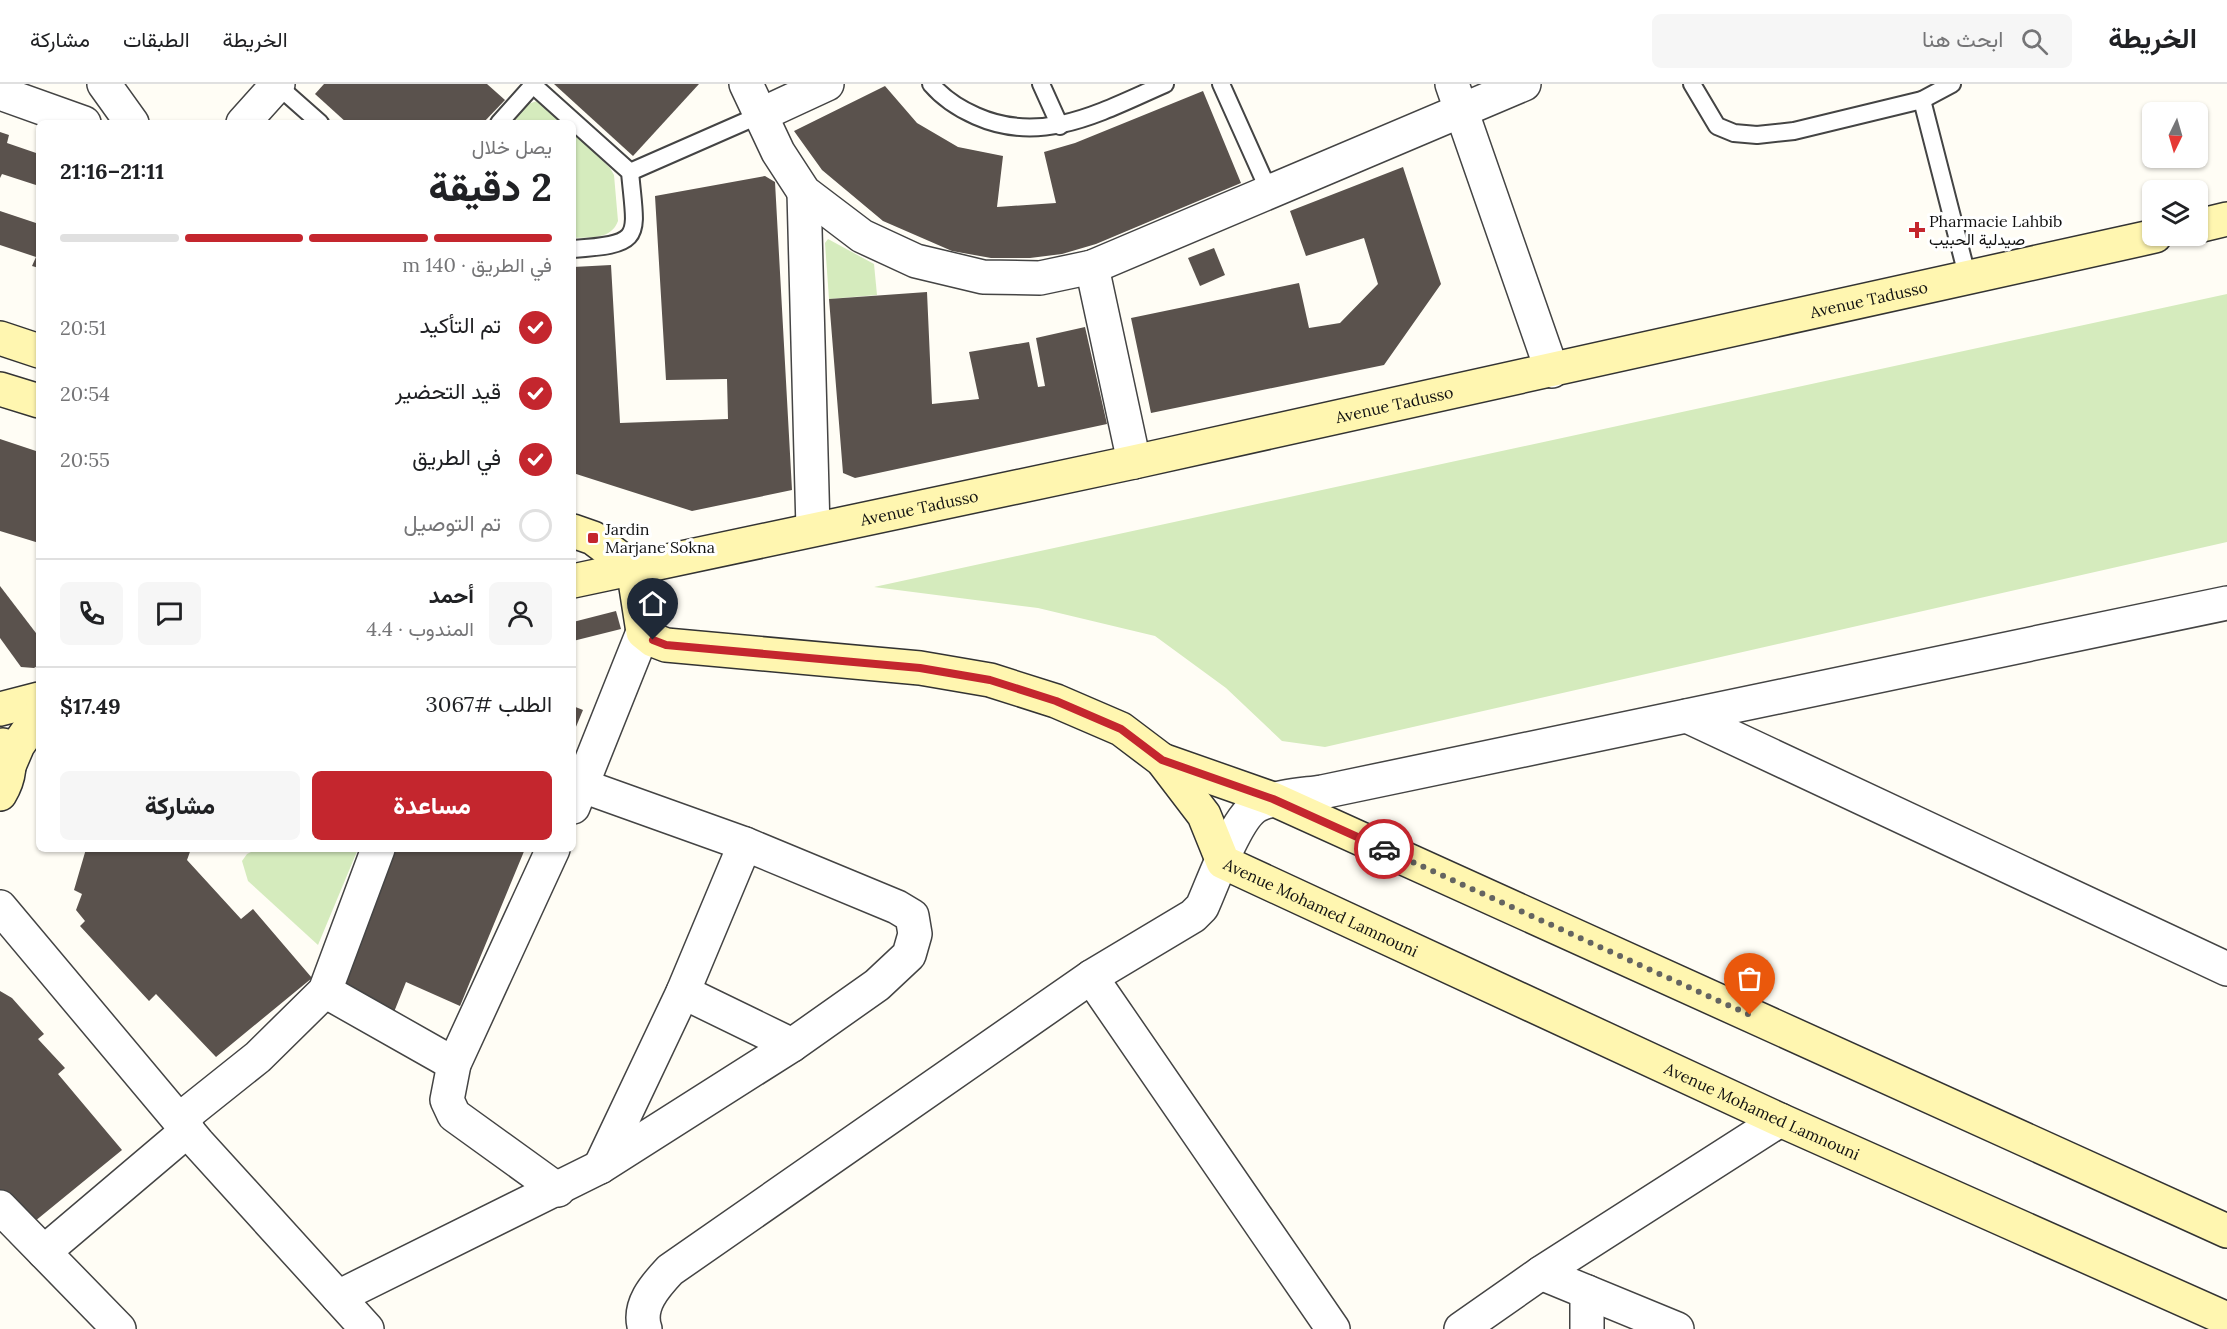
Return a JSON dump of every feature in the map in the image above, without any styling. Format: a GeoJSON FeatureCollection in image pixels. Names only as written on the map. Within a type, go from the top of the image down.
{"type":"FeatureCollection","features":[{"type":"Feature","properties":{"kind":"street"},"geometry":{"type":"LineString","coordinates":[[104,84],[130,120]]}},
{"type":"Feature","properties":{"kind":"street"},"geometry":{"type":"LineString","coordinates":[[246,120],[277,84]]}},
{"type":"Feature","properties":{"kind":"street"},"geometry":{"type":"LineString","coordinates":[[746,84],[778,152],[804,192],[862,236],[916,261],[983,277],[1040,278],[1092,267],[1269,192],[1457,97],[1524,84]]}},
{"type":"Feature","properties":{"kind":"street"},"geometry":{"type":"LineString","coordinates":[[760,115],[827,84]]}},
{"type":"Feature","properties":{"kind":"street"},"geometry":{"type":"LineString","coordinates":[[0,93],[76,120]]}},
{"type":"Feature","properties":{"kind":"street"},"geometry":{"type":"LineString","coordinates":[[1457,97],[1552,371]]}},
{"type":"Feature","properties":{"kind":"street"},"geometry":{"type":"LineString","coordinates":[[804,192],[813,529]]}},
{"type":"Feature","properties":{"kind":"street"},"geometry":{"type":"LineString","coordinates":[[2208,224],[2227,219]]}},
{"type":"Feature","properties":{"kind":"street","name":"Avenue Tadusso"},"geometry":{"type":"LineString","coordinates":[[576,580],[1552,371],[2142,239]]}},
{"type":"Feature","properties":{"kind":"street"},"geometry":{"type":"LineString","coordinates":[[1092,267],[1134,462]]}},
{"type":"Feature","properties":{"kind":"street"},"geometry":{"type":"LineString","coordinates":[[0,338],[36,350]]}},
{"type":"Feature","properties":{"kind":"street"},"geometry":{"type":"LineString","coordinates":[[0,389],[36,400]]}},
{"type":"Feature","properties":{"kind":"street"},"geometry":{"type":"LineString","coordinates":[[0,907],[183,1125],[350,1318],[558,1190],[600,1167],[792,1045],[877,985],[909,955],[915,934],[912,916],[897,907],[745,844],[578,796],[643,632],[633,568],[593,538],[576,532]]}},
{"type":"Feature","properties":{"kind":"street"},"geometry":{"type":"LineString","coordinates":[[645,1329],[642,1321],[649,1297],[670,1270],[1091,977],[1193,916],[1202,907],[1243,818],[1255,806],[1273,799],[1322,792],[2227,603]]}},
{"type":"Feature","properties":{"kind":"street"},"geometry":{"type":"LineString","coordinates":[[643,632],[653,640],[666,645],[920,668],[990,680],[1056,701],[1121,729],[1162,760],[1273,799],[2227,1232]]}},
{"type":"Feature","properties":{"kind":"street"},"geometry":{"type":"LineString","coordinates":[[3,767],[18,746],[18,703]]}},
{"type":"Feature","properties":{"kind":"street"},"geometry":{"type":"LineString","coordinates":[[1687,716],[2227,969]]}},
{"type":"Feature","properties":{"kind":"street","name":"Avenue Mohamed Lamnouni"},"geometry":{"type":"LineString","coordinates":[[1162,760],[1204,815],[1223,862],[1780,1120],[2227,1319]]}},
{"type":"Feature","properties":{"kind":"street"},"geometry":{"type":"LineString","coordinates":[[600,1167],[682,992],[745,844]]}},
{"type":"Feature","properties":{"kind":"street"},"geometry":{"type":"LineString","coordinates":[[44,1252],[258,1057],[325,991],[377,852]]}},
{"type":"Feature","properties":{"kind":"street"},"geometry":{"type":"LineString","coordinates":[[552,852],[454,1064],[447,1100],[454,1115],[558,1190]]}},
{"type":"Feature","properties":{"kind":"street"},"geometry":{"type":"LineString","coordinates":[[1091,977],[1333,1329]]}},
{"type":"Feature","properties":{"kind":"street"},"geometry":{"type":"LineString","coordinates":[[325,991],[454,1064]]}},
{"type":"Feature","properties":{"kind":"street"},"geometry":{"type":"LineString","coordinates":[[682,992],[792,1045]]}},
{"type":"Feature","properties":{"kind":"street"},"geometry":{"type":"LineString","coordinates":[[1461,1329],[1541,1273],[1780,1120]]}},
{"type":"Feature","properties":{"kind":"street"},"geometry":{"type":"LineString","coordinates":[[0,1206],[119,1329]]}},
{"type":"Feature","properties":{"kind":"street"},"geometry":{"type":"LineString","coordinates":[[1541,1273],[1677,1329]]}},
{"type":"Feature","properties":{"kind":"street"},"geometry":{"type":"LineString","coordinates":[[1587,1292],[1587,1329]]}},
{"type":"Feature","properties":{"kind":"lane"},"geometry":{"type":"LineString","coordinates":[[277,84],[317,120]]}},
{"type":"Feature","properties":{"kind":"lane"},"geometry":{"type":"LineString","coordinates":[[931,84],[950,101],[988,122],[1030,129],[1060,126],[1093,116],[1165,84]]}},
{"type":"Feature","properties":{"kind":"lane"},"geometry":{"type":"LineString","coordinates":[[1041,84],[1060,126]]}},
{"type":"Feature","properties":{"kind":"lane"},"geometry":{"type":"LineString","coordinates":[[1221,84],[1269,192]]}},
{"type":"Feature","properties":{"kind":"lane"},"geometry":{"type":"LineString","coordinates":[[1692,84],[1717,126],[1734,133],[1757,135],[1794,131],[1922,100],[1952,84]]}},
{"type":"Feature","properties":{"kind":"lane"},"geometry":{"type":"LineString","coordinates":[[502,120],[533,85],[572,120]]}},
{"type":"Feature","properties":{"kind":"lane"},"geometry":{"type":"LineString","coordinates":[[1922,100],[1968,279]]}},
{"type":"Feature","properties":{"kind":"lane"},"geometry":{"type":"LineString","coordinates":[[630,172],[760,115]]}},
{"type":"Feature","properties":{"kind":"lane"},"geometry":{"type":"LineString","coordinates":[[576,124],[630,172],[634,218],[631,233],[619,244],[576,249]]}},
{"type":"Feature","properties":{"kind":"green space"},"geometry":{"type":"Polygon","coordinates":[[[537,101],[544,104],[561,120],[514,120],[528,104],[537,101]]]}},
{"type":"Feature","properties":{"kind":"green space"},"geometry":{"type":"Polygon","coordinates":[[[576,135],[610,168],[614,175],[618,221],[610,232],[593,237],[576,238],[576,135]]]}},
{"type":"Feature","properties":{"kind":"green space"},"geometry":{"type":"Polygon","coordinates":[[[828,239],[874,264],[877,295],[829,299],[825,243],[828,239]]]}},
{"type":"Feature","properties":{"kind":"green space"},"geometry":{"type":"Polygon","coordinates":[[[2227,294],[2227,542],[1325,747],[1282,741],[1226,688],[1155,636],[1038,608],[874,587],[2227,294]]]}},
{"type":"Feature","properties":{"kind":"green space"},"geometry":{"type":"Polygon","coordinates":[[[251,852],[357,852],[318,945],[248,881],[242,861],[251,852]]]}},
{"type":"Feature","properties":{"kind":"building"},"geometry":{"type":"Polygon","coordinates":[[[324,84],[487,84],[505,100],[486,120],[344,120],[315,94],[324,84]]]}},
{"type":"Feature","properties":{"kind":"building"},"geometry":{"type":"Polygon","coordinates":[[[554,84],[699,84],[633,156],[554,84]]]}},
{"type":"Feature","properties":{"kind":"building"},"geometry":{"type":"Polygon","coordinates":[[[885,86],[917,123],[958,147],[1003,156],[997,207],[1056,203],[1044,152],[1075,143],[1203,91],[1241,183],[1096,244],[1062,254],[1030,258],[991,258],[952,251],[883,221],[822,170],[794,131],[885,86]]]}},
{"type":"Feature","properties":{"kind":"building"},"geometry":{"type":"Polygon","coordinates":[[[0,132],[9,135],[7,143],[36,153],[36,185],[2,174],[0,178],[0,132]]]}},
{"type":"Feature","properties":{"kind":"building"},"geometry":{"type":"Polygon","coordinates":[[[1403,167],[1441,284],[1384,365],[1151,413],[1131,318],[1299,283],[1309,328],[1340,323],[1378,284],[1364,238],[1306,256],[1290,211],[1403,167]]]}},
{"type":"Feature","properties":{"kind":"building"},"geometry":{"type":"Polygon","coordinates":[[[765,176],[775,182],[792,490],[692,511],[576,474],[576,267],[611,265],[620,423],[728,419],[727,379],[666,380],[655,196],[765,176]]]}},
{"type":"Feature","properties":{"kind":"building"},"geometry":{"type":"Polygon","coordinates":[[[0,211],[36,223],[36,257],[0,245],[0,211]]]}},
{"type":"Feature","properties":{"kind":"building"},"geometry":{"type":"Polygon","coordinates":[[[1214,248],[1225,275],[1200,286],[1188,258],[1214,248]]]}},
{"type":"Feature","properties":{"kind":"building"},"geometry":{"type":"Polygon","coordinates":[[[927,292],[932,404],[979,399],[969,352],[1029,342],[1038,387],[1045,386],[1036,338],[1085,327],[1107,424],[855,478],[843,473],[829,299],[927,292]]]}},
{"type":"Feature","properties":{"kind":"building"},"geometry":{"type":"Polygon","coordinates":[[[0,439],[36,451],[36,542],[0,531],[0,439]]]}},
{"type":"Feature","properties":{"kind":"building"},"geometry":{"type":"Polygon","coordinates":[[[0,586],[36,633],[36,667],[21,667],[0,638],[0,586]]]}},
{"type":"Feature","properties":{"kind":"building"},"geometry":{"type":"Polygon","coordinates":[[[616,611],[621,629],[576,640],[576,621],[616,611]]]}},
{"type":"Feature","properties":{"kind":"building"},"geometry":{"type":"Polygon","coordinates":[[[576,707],[583,710],[576,727],[576,707]]]}},
{"type":"Feature","properties":{"kind":"building"},"geometry":{"type":"Polygon","coordinates":[[[85,852],[190,852],[187,860],[241,919],[253,909],[312,978],[216,1057],[156,994],[149,1001],[80,926],[85,921],[76,910],[82,894],[74,890],[85,852]]]}},
{"type":"Feature","properties":{"kind":"building"},"geometry":{"type":"Polygon","coordinates":[[[394,852],[524,852],[460,1006],[406,982],[394,1012],[336,988],[394,852]]]}},
{"type":"Feature","properties":{"kind":"building"},"geometry":{"type":"Polygon","coordinates":[[[0,991],[12,998],[44,1034],[38,1039],[65,1068],[58,1074],[122,1150],[29,1226],[0,1194],[0,991]]]}},
{"type":"Feature","properties":{"kind":"way so far"},"geometry":{"type":"LineString","coordinates":[[1384,849],[1750,1015]]}},
{"type":"Feature","properties":{"kind":"place","name":"Pharmacie Lahbib صيدلية الحبيب"},"geometry":{"type":"Point","coordinates":[1917,230]}},
{"type":"Feature","properties":{"kind":"place","name":"Jardin Marjane Sokna"},"geometry":{"type":"Point","coordinates":[593,538]}},
{"type":"Feature","properties":{"kind":"route"},"geometry":{"type":"LineString","coordinates":[[653,640],[666,645],[920,668],[990,680],[1056,701],[1121,729],[1162,760],[1273,799],[1384,849]]}}]}
